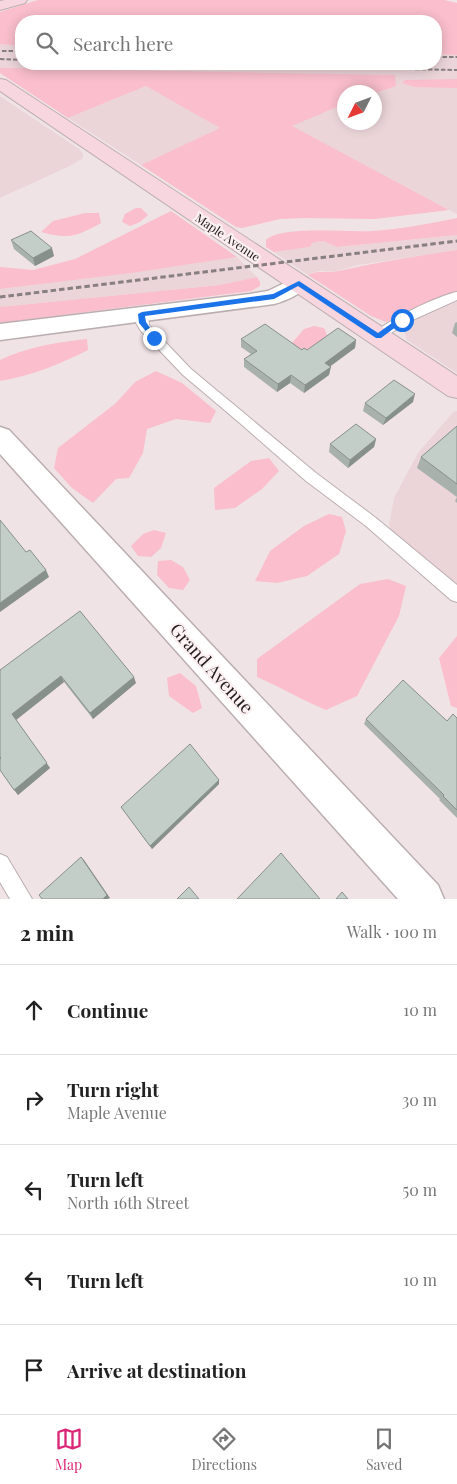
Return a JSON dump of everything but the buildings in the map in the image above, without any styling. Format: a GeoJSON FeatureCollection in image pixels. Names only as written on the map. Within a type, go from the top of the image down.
{"type":"FeatureCollection","features":[{"type":"Feature","properties":{"kind":"main road"},"geometry":{"type":"LineString","coordinates":[[0,6],[18,0]]}},
{"type":"Feature","properties":{"kind":"main road","name":"Maple Avenue"},"geometry":{"type":"LineString","coordinates":[[0,84],[457,389]]}},
{"type":"Feature","properties":{"kind":"street"},"geometry":{"type":"LineString","coordinates":[[0,332],[274,296],[299,283]]}},
{"type":"Feature","properties":{"kind":"street","name":"Grand Avenue"},"geometry":{"type":"LineString","coordinates":[[0,436],[424,899]]}},
{"type":"Feature","properties":{"kind":"lane"},"geometry":{"type":"LineString","coordinates":[[378,336],[402,320],[450,297],[457,296]]}},
{"type":"Feature","properties":{"kind":"lane"},"geometry":{"type":"LineString","coordinates":[[142,314],[142,323],[145,328],[187,372],[311,477],[371,522],[457,595]]}},
{"type":"Feature","properties":{"kind":"lane"},"geometry":{"type":"LineString","coordinates":[[0,864],[22,899]]}},
{"type":"Feature","properties":{"kind":"shaded area"},"geometry":{"type":"Polygon","coordinates":[[[38,0],[444,0],[457,3],[457,55],[442,54],[442,15],[15,15],[15,45],[0,44],[0,12],[38,0]]]}},
{"type":"Feature","properties":{"kind":"shaded area"},"geometry":{"type":"Polygon","coordinates":[[[0,44],[15,45],[15,69],[0,69],[0,44]]]}},
{"type":"Feature","properties":{"kind":"shaded area"},"geometry":{"type":"Polygon","coordinates":[[[442,54],[457,55],[457,214],[291,126],[337,107],[337,130],[382,130],[382,91],[395,86],[395,75],[66,70],[442,70],[442,54]]]}},
{"type":"Feature","properties":{"kind":"shaded area"},"geometry":{"type":"Polygon","coordinates":[[[2,68],[15,68],[15,70],[395,75],[396,86],[382,91],[382,85],[337,85],[337,107],[292,126],[449,210],[375,219],[280,219],[242,228],[236,227],[141,165],[220,128],[146,86],[68,118],[0,73],[2,68]]]}},
{"type":"Feature","properties":{"kind":"shaded area"},"geometry":{"type":"Polygon","coordinates":[[[457,79],[457,88],[415,87],[402,83],[405,80],[457,79]]]}},
{"type":"Feature","properties":{"kind":"shaded area"},"geometry":{"type":"Polygon","coordinates":[[[146,86],[221,128],[141,165],[68,118],[146,86]]]}},
{"type":"Feature","properties":{"kind":"shaded area"},"geometry":{"type":"Polygon","coordinates":[[[0,96],[79,149],[83,154],[83,158],[72,165],[0,198],[0,96]]]}},
{"type":"Feature","properties":{"kind":"shaded area"},"geometry":{"type":"Polygon","coordinates":[[[136,208],[141,208],[148,215],[140,222],[130,226],[122,222],[125,214],[136,208]]]}},
{"type":"Feature","properties":{"kind":"shaded area"},"geometry":{"type":"Polygon","coordinates":[[[171,211],[237,257],[132,273],[0,289],[0,267],[33,270],[75,259],[171,211]]]}},
{"type":"Feature","properties":{"kind":"shaded area"},"geometry":{"type":"Polygon","coordinates":[[[85,213],[99,213],[101,223],[79,234],[66,236],[41,232],[53,221],[85,213]]]}},
{"type":"Feature","properties":{"kind":"shaded area"},"geometry":{"type":"Polygon","coordinates":[[[457,218],[457,235],[337,247],[323,241],[312,243],[310,247],[274,252],[266,247],[266,240],[274,235],[286,233],[301,231],[384,230],[457,218]]]}},
{"type":"Feature","properties":{"kind":"shaded area"},"geometry":{"type":"Polygon","coordinates":[[[457,235],[457,250],[358,265],[336,271],[318,271],[308,275],[274,252],[310,247],[312,243],[323,241],[337,247],[457,235]]]}},
{"type":"Feature","properties":{"kind":"shaded area"},"geometry":{"type":"Polygon","coordinates":[[[457,250],[457,292],[447,294],[386,322],[371,316],[308,275],[339,271],[457,250]]]}},
{"type":"Feature","properties":{"kind":"shaded area"},"geometry":{"type":"Polygon","coordinates":[[[237,257],[257,277],[220,285],[0,307],[0,289],[132,273],[237,257]]]}},
{"type":"Feature","properties":{"kind":"shaded area"},"geometry":{"type":"Polygon","coordinates":[[[257,277],[260,286],[251,291],[0,323],[0,307],[220,285],[257,277]]]}},
{"type":"Feature","properties":{"kind":"shaded area"},"geometry":{"type":"Polygon","coordinates":[[[457,300],[457,373],[407,340],[404,330],[411,322],[457,300]]]}},
{"type":"Feature","properties":{"kind":"shaded area"},"geometry":{"type":"Polygon","coordinates":[[[314,326],[324,328],[327,335],[316,347],[302,350],[291,344],[304,329],[314,326]]]}},
{"type":"Feature","properties":{"kind":"shaded area"},"geometry":{"type":"Polygon","coordinates":[[[87,339],[88,350],[34,373],[0,381],[0,360],[10,355],[32,348],[87,339]]]}},
{"type":"Feature","properties":{"kind":"shaded area"},"geometry":{"type":"Polygon","coordinates":[[[156,371],[182,383],[216,411],[210,423],[176,419],[147,429],[143,453],[129,478],[116,479],[93,503],[72,488],[54,468],[58,448],[116,403],[135,382],[156,371]]]}},
{"type":"Feature","properties":{"kind":"shaded area"},"geometry":{"type":"Polygon","coordinates":[[[454,411],[457,411],[457,590],[391,533],[389,524],[394,498],[418,453],[454,411]]]}},
{"type":"Feature","properties":{"kind":"shaded area"},"geometry":{"type":"Polygon","coordinates":[[[269,458],[279,471],[262,489],[235,508],[215,510],[214,488],[251,461],[269,458]]]}},
{"type":"Feature","properties":{"kind":"shaded area"},"geometry":{"type":"Polygon","coordinates":[[[329,514],[342,517],[346,531],[339,554],[307,576],[277,583],[255,581],[270,551],[304,526],[329,514]]]}},
{"type":"Feature","properties":{"kind":"shaded area"},"geometry":{"type":"Polygon","coordinates":[[[154,530],[166,533],[161,548],[151,557],[138,556],[131,546],[143,534],[154,530]]]}},
{"type":"Feature","properties":{"kind":"shaded area"},"geometry":{"type":"Polygon","coordinates":[[[171,560],[183,567],[190,580],[183,590],[169,588],[157,575],[158,561],[171,560]]]}},
{"type":"Feature","properties":{"kind":"shaded area"},"geometry":{"type":"Polygon","coordinates":[[[388,579],[406,586],[399,616],[357,696],[326,710],[257,677],[257,659],[360,584],[388,579]]]}},
{"type":"Feature","properties":{"kind":"shaded area"},"geometry":{"type":"Polygon","coordinates":[[[457,636],[457,708],[451,706],[439,658],[457,636]]]}},
{"type":"Feature","properties":{"kind":"shaded area"},"geometry":{"type":"Polygon","coordinates":[[[180,673],[196,686],[202,708],[193,713],[169,696],[167,678],[180,673]]]}},
{"type":"Feature","properties":{"kind":"railway"},"geometry":{"type":"LineString","coordinates":[[2,51],[15,51]]}},
{"type":"Feature","properties":{"kind":"railway"},"geometry":{"type":"LineString","coordinates":[[442,57],[457,57]]}},
{"type":"Feature","properties":{"kind":"railway"},"geometry":{"type":"LineString","coordinates":[[0,59],[15,60]]}},
{"type":"Feature","properties":{"kind":"railway"},"geometry":{"type":"LineString","coordinates":[[442,70],[457,70]]}},
{"type":"Feature","properties":{"kind":"railway"},"geometry":{"type":"LineString","coordinates":[[0,297],[457,241]]}},
{"type":"Feature","properties":{"kind":"route"},"geometry":{"type":"LineString","coordinates":[[154,338],[142,323],[142,314],[250,301],[274,296],[299,283],[378,336],[402,320]]}}]}
